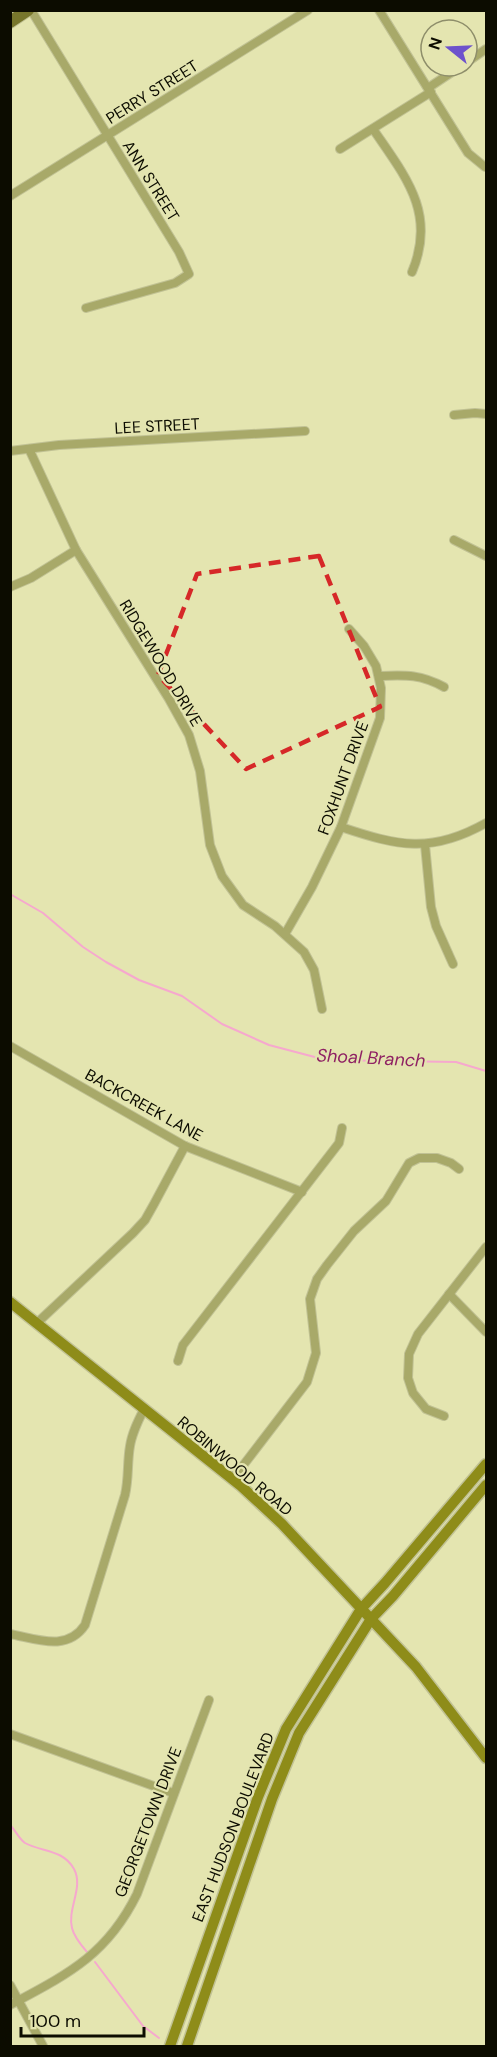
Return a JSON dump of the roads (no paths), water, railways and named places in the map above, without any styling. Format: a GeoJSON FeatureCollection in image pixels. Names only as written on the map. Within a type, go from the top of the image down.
{"type":"FeatureCollection","features":[{"type":"Feature","properties":{"kind":"main road"},"geometry":{"type":"LineString","coordinates":[[10,22],[29,10]]}},
{"type":"Feature","properties":{"kind":"main road","name":"ROBINWOOD ROAD"},"geometry":{"type":"LineString","coordinates":[[10,1302],[232,1480],[282,1524],[416,1667],[486,1758]]}},
{"type":"Feature","properties":{"kind":"main road","name":"EAST HUDSON BOULEVARD"},"geometry":{"type":"LineString","coordinates":[[170,2046],[258,1797],[286,1730],[360,1609],[385,1583],[486,1464]]}},
{"type":"Feature","properties":{"kind":"main road","name":"EAST HUDSON BOULEVARD"},"geometry":{"type":"LineString","coordinates":[[187,2046],[272,1799],[299,1733],[371,1619],[486,1485]]}},
{"type":"Feature","properties":{"kind":"street","name":"ANN STREET"},"geometry":{"type":"LineString","coordinates":[[29,10],[179,252],[189,274],[175,283],[86,308]]}},
{"type":"Feature","properties":{"kind":"street","name":"PERRY STREET"},"geometry":{"type":"LineString","coordinates":[[10,196],[308,10]]}},
{"type":"Feature","properties":{"kind":"street"},"geometry":{"type":"LineString","coordinates":[[380,10],[468,153],[485,167]]}},
{"type":"Feature","properties":{"kind":"street"},"geometry":{"type":"LineString","coordinates":[[340,149],[373,129],[446,78]]}},
{"type":"Feature","properties":{"kind":"street"},"geometry":{"type":"LineString","coordinates":[[373,129],[410,185],[420,211],[421,247],[412,272]]}},
{"type":"Feature","properties":{"kind":"street"},"geometry":{"type":"LineString","coordinates":[[454,415],[486,414]]}},
{"type":"Feature","properties":{"kind":"street","name":"LEE STREET"},"geometry":{"type":"LineString","coordinates":[[10,451],[59,445],[304,431]]}},
{"type":"Feature","properties":{"kind":"street","name":"RIDGEWOOD DRIVE"},"geometry":{"type":"LineString","coordinates":[[29,449],[76,550],[189,735],[200,771],[210,844],[222,876],[243,904],[297,944],[310,961],[317,981],[322,1009]]}},
{"type":"Feature","properties":{"kind":"street"},"geometry":{"type":"LineString","coordinates":[[454,540],[486,556]]}},
{"type":"Feature","properties":{"kind":"street"},"geometry":{"type":"LineString","coordinates":[[10,587],[31,578],[76,550]]}},
{"type":"Feature","properties":{"kind":"street","name":"FOXHUNT DRIVE"},"geometry":{"type":"LineString","coordinates":[[285,934],[317,879],[341,827],[378,728],[381,709],[379,676],[370,656],[349,629]]}},
{"type":"Feature","properties":{"kind":"street"},"geometry":{"type":"LineString","coordinates":[[379,676],[409,674],[426,678],[444,687]]}},
{"type":"Feature","properties":{"kind":"street"},"geometry":{"type":"LineString","coordinates":[[341,827],[396,843],[425,845],[457,838],[486,823]]}},
{"type":"Feature","properties":{"kind":"street"},"geometry":{"type":"LineString","coordinates":[[425,845],[431,907],[436,926],[453,964]]}},
{"type":"Feature","properties":{"kind":"street","name":"BACKCREEK LANE"},"geometry":{"type":"LineString","coordinates":[[10,1046],[185,1146],[302,1192]]}},
{"type":"Feature","properties":{"kind":"street"},"geometry":{"type":"LineString","coordinates":[[178,1361],[183,1345],[339,1143],[342,1128]]}},
{"type":"Feature","properties":{"kind":"street"},"geometry":{"type":"LineString","coordinates":[[37,1323],[145,1220],[185,1146]]}},
{"type":"Feature","properties":{"kind":"street"},"geometry":{"type":"LineString","coordinates":[[232,1480],[307,1382],[315,1353],[310,1299],[317,1279],[327,1265],[354,1231],[386,1201],[409,1163],[419,1158],[437,1158],[459,1168]]}},
{"type":"Feature","properties":{"kind":"street"},"geometry":{"type":"LineString","coordinates":[[444,1416],[426,1409],[410,1387],[409,1354],[414,1341],[486,1247]]}},
{"type":"Feature","properties":{"kind":"street"},"geometry":{"type":"LineString","coordinates":[[449,1294],[486,1332]]}},
{"type":"Feature","properties":{"kind":"street"},"geometry":{"type":"LineString","coordinates":[[10,1634],[60,1643],[74,1637],[85,1625],[125,1495],[129,1479],[130,1444],[144,1409]]}},
{"type":"Feature","properties":{"kind":"street","name":"GEORGETOWN DRIVE"},"geometry":{"type":"LineString","coordinates":[[10,2006],[83,1963],[115,1932],[137,1894],[209,1700]]}},
{"type":"Feature","properties":{"kind":"street"},"geometry":{"type":"LineString","coordinates":[[10,1734],[173,1793]]}},
{"type":"Feature","properties":{"kind":"street"},"geometry":{"type":"LineString","coordinates":[[10,1985],[43,2046]]}},
{"type":"Feature","properties":{"kind":"waterway","name":"Shoal Branch"},"geometry":{"type":"LineString","coordinates":[[10,894],[43,913],[83,947],[106,962],[139,980],[182,996],[222,1024],[269,1045],[326,1060],[456,1062],[486,1071]]}},
{"type":"Feature","properties":{"kind":"waterway"},"geometry":{"type":"LineString","coordinates":[[10,1825],[25,1843],[58,1854],[74,1869],[77,1883],[72,1928],[76,1938],[87,1952]]}},
{"type":"Feature","properties":{"kind":"waterway"},"geometry":{"type":"LineString","coordinates":[[95,1962],[143,2026],[159,2038]]}}]}
